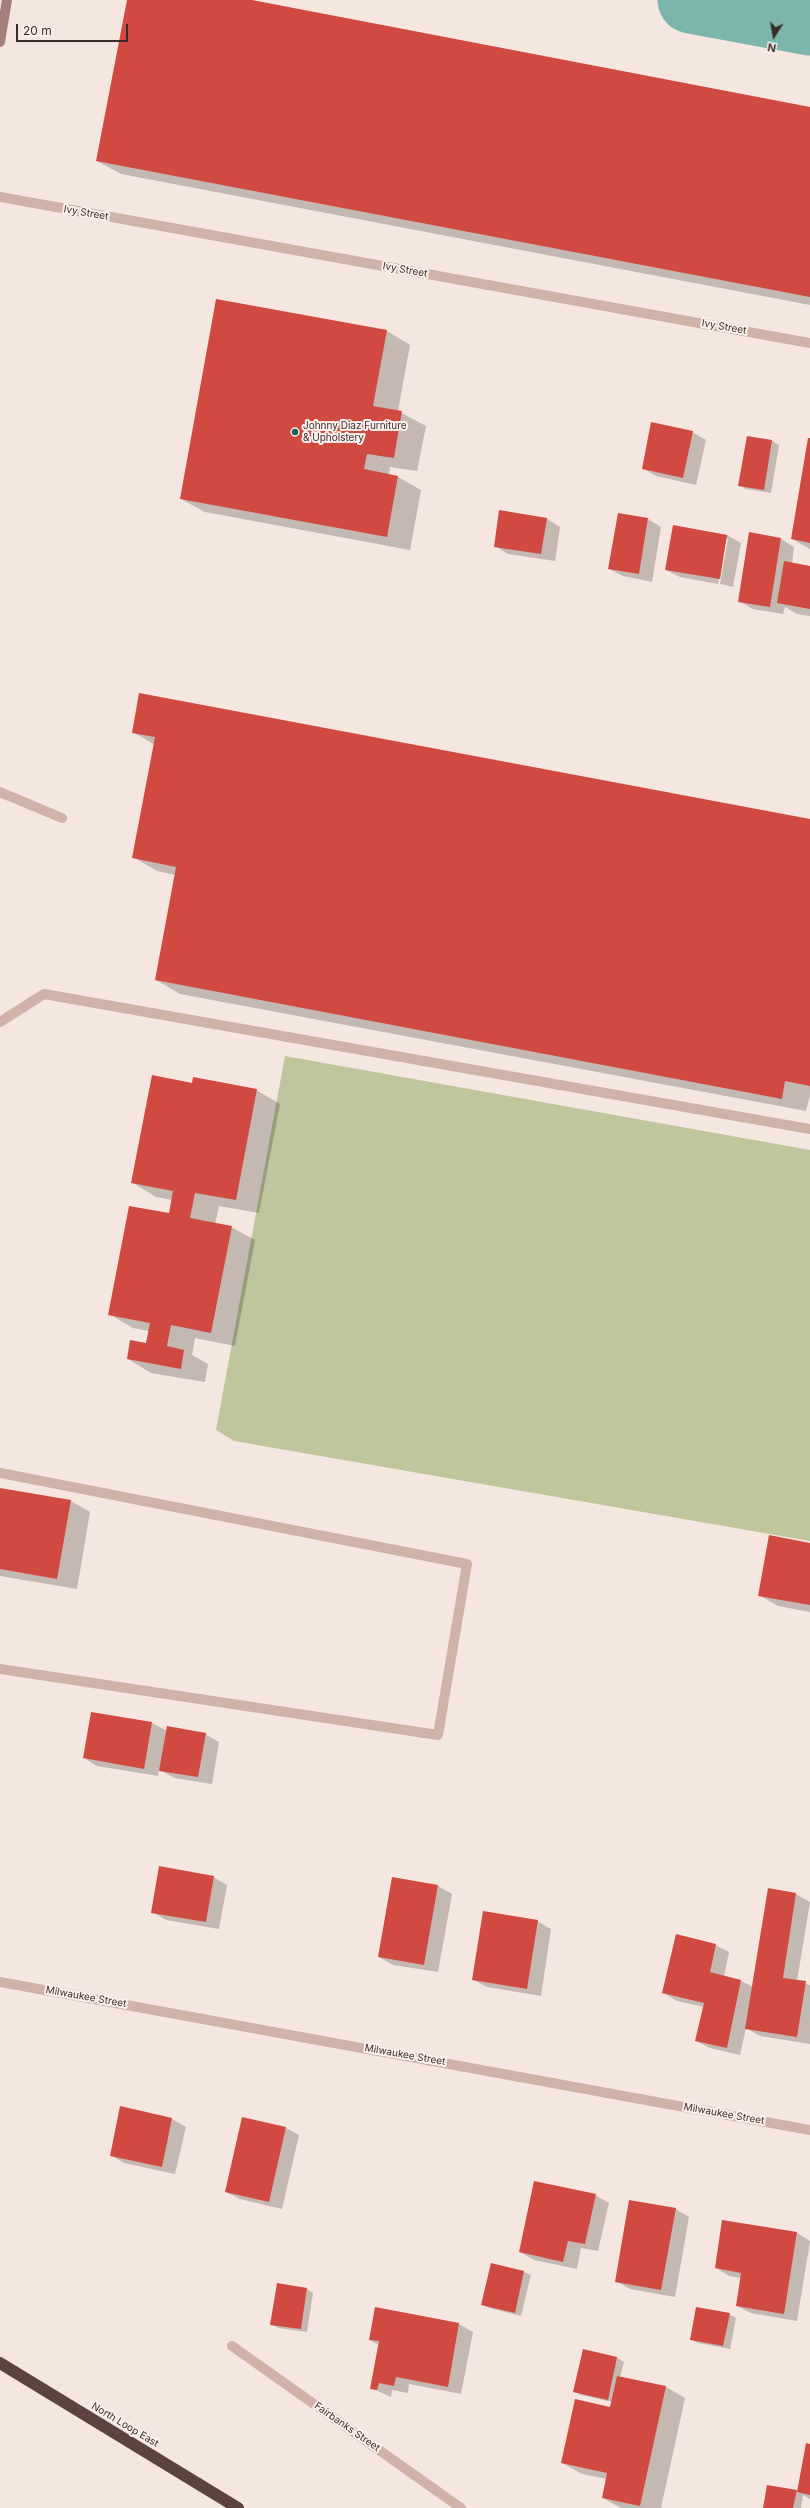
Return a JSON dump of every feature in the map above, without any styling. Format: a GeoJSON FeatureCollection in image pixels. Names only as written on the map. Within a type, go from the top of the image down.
{"type":"FeatureCollection","features":[{"type":"Feature","properties":{"kind":"highway","name":"North Loop East"},"geometry":{"type":"LineString","coordinates":[[0,2363],[238,2508]]}},
{"type":"Feature","properties":{"kind":"main road"},"geometry":{"type":"LineString","coordinates":[[0,42],[7,0]]}},
{"type":"Feature","properties":{"kind":"street","name":"Ivy Street"},"geometry":{"type":"LineString","coordinates":[[0,197],[810,343]]}},
{"type":"Feature","properties":{"kind":"street"},"geometry":{"type":"LineString","coordinates":[[0,792],[62,818]]}},
{"type":"Feature","properties":{"kind":"street"},"geometry":{"type":"LineString","coordinates":[[0,1022],[44,994],[810,1129]]}},
{"type":"Feature","properties":{"kind":"street"},"geometry":{"type":"LineString","coordinates":[[0,1473],[467,1564],[438,1735],[0,1669]]}},
{"type":"Feature","properties":{"kind":"street","name":"Milwaukee Street"},"geometry":{"type":"LineString","coordinates":[[0,1982],[810,2130]]}},
{"type":"Feature","properties":{"kind":"street","name":"Fairbanks Street"},"geometry":{"type":"LineString","coordinates":[[232,2346],[461,2508]]}},
{"type":"Feature","properties":{"kind":"green space"},"geometry":{"type":"Polygon","coordinates":[[[285,1056],[810,1150],[810,1541],[234,1441],[216,1430],[285,1056]]]}},
{"type":"Feature","properties":{"kind":"building"},"geometry":{"type":"Polygon","coordinates":[[[127,0],[252,0],[810,107],[810,297],[96,161],[127,0]]]}},
{"type":"Feature","properties":{"kind":"building","name":"Johnny Diaz Furniture & Upholstery"},"geometry":{"type":"Polygon","coordinates":[[[216,299],[387,330],[373,406],[402,411],[394,458],[367,454],[364,469],[398,476],[387,537],[180,499],[216,299]]]}},
{"type":"Feature","properties":{"kind":"building"},"geometry":{"type":"Polygon","coordinates":[[[651,422],[693,431],[683,478],[642,469],[651,422]]]}},
{"type":"Feature","properties":{"kind":"building"},"geometry":{"type":"Polygon","coordinates":[[[747,436],[772,440],[764,490],[738,486],[747,436]]]}},
{"type":"Feature","properties":{"kind":"building"},"geometry":{"type":"Polygon","coordinates":[[[808,438],[810,438],[810,543],[791,539],[808,438]]]}},
{"type":"Feature","properties":{"kind":"building"},"geometry":{"type":"Polygon","coordinates":[[[499,510],[547,518],[541,554],[494,547],[499,510]]]}},
{"type":"Feature","properties":{"kind":"building"},"geometry":{"type":"Polygon","coordinates":[[[618,513],[648,518],[639,574],[608,569],[618,513]]]}},
{"type":"Feature","properties":{"kind":"building"},"geometry":{"type":"Polygon","coordinates":[[[673,525],[727,535],[720,579],[665,570],[673,525]]]}},
{"type":"Feature","properties":{"kind":"building"},"geometry":{"type":"Polygon","coordinates":[[[749,532],[781,538],[770,607],[738,602],[749,532]]]}},
{"type":"Feature","properties":{"kind":"building"},"geometry":{"type":"Polygon","coordinates":[[[784,561],[810,566],[810,609],[777,603],[784,561]]]}},
{"type":"Feature","properties":{"kind":"building"},"geometry":{"type":"Polygon","coordinates":[[[139,693],[810,819],[810,1086],[785,1081],[782,1099],[155,980],[176,867],[132,858],[155,737],[132,733],[139,693]]]}},
{"type":"Feature","properties":{"kind":"building"},"geometry":{"type":"Polygon","coordinates":[[[152,1075],[192,1083],[193,1077],[257,1089],[236,1200],[195,1193],[190,1218],[232,1226],[211,1333],[171,1325],[167,1346],[184,1350],[181,1369],[127,1359],[130,1340],[146,1343],[150,1323],[108,1315],[129,1206],[169,1213],[173,1191],[131,1183],[152,1075]]]}},
{"type":"Feature","properties":{"kind":"building"},"geometry":{"type":"Polygon","coordinates":[[[0,1488],[71,1500],[57,1579],[0,1569],[0,1488]]]}},
{"type":"Feature","properties":{"kind":"building"},"geometry":{"type":"Polygon","coordinates":[[[769,1535],[810,1543],[810,1605],[758,1596],[769,1535]]]}},
{"type":"Feature","properties":{"kind":"building"},"geometry":{"type":"Polygon","coordinates":[[[91,1712],[152,1722],[144,1769],[83,1758],[91,1712]]]}},
{"type":"Feature","properties":{"kind":"building"},"geometry":{"type":"Polygon","coordinates":[[[167,1726],[206,1733],[198,1777],[159,1771],[167,1726]]]}},
{"type":"Feature","properties":{"kind":"building"},"geometry":{"type":"Polygon","coordinates":[[[159,1866],[214,1876],[206,1922],[151,1913],[159,1866]]]}},
{"type":"Feature","properties":{"kind":"building"},"geometry":{"type":"Polygon","coordinates":[[[392,1877],[438,1885],[424,1965],[378,1957],[392,1877]]]}},
{"type":"Feature","properties":{"kind":"building"},"geometry":{"type":"Polygon","coordinates":[[[768,1888],[796,1893],[783,1978],[806,1981],[797,2037],[745,2029],[768,1888]]]}},
{"type":"Feature","properties":{"kind":"building"},"geometry":{"type":"Polygon","coordinates":[[[483,1911],[538,1920],[527,1989],[472,1980],[483,1911]]]}},
{"type":"Feature","properties":{"kind":"building"},"geometry":{"type":"Polygon","coordinates":[[[676,1934],[716,1944],[710,1972],[741,1980],[727,2048],[695,2041],[704,2003],[662,1993],[676,1934]]]}},
{"type":"Feature","properties":{"kind":"building"},"geometry":{"type":"Polygon","coordinates":[[[120,2106],[172,2118],[162,2167],[110,2156],[120,2106]]]}},
{"type":"Feature","properties":{"kind":"building"},"geometry":{"type":"Polygon","coordinates":[[[242,2117],[286,2127],[269,2202],[225,2192],[242,2117]]]}},
{"type":"Feature","properties":{"kind":"building"},"geometry":{"type":"Polygon","coordinates":[[[534,2181],[596,2194],[585,2244],[568,2241],[563,2262],[519,2252],[534,2181]]]}},
{"type":"Feature","properties":{"kind":"building"},"geometry":{"type":"Polygon","coordinates":[[[629,2200],[676,2208],[661,2290],[615,2282],[629,2200]]]}},
{"type":"Feature","properties":{"kind":"building"},"geometry":{"type":"Polygon","coordinates":[[[722,2220],[797,2232],[784,2314],[736,2306],[741,2273],[715,2268],[722,2220]]]}},
{"type":"Feature","properties":{"kind":"building"},"geometry":{"type":"Polygon","coordinates":[[[491,2263],[524,2271],[515,2313],[481,2305],[491,2263]]]}},
{"type":"Feature","properties":{"kind":"building"},"geometry":{"type":"Polygon","coordinates":[[[277,2283],[307,2288],[301,2329],[270,2325],[277,2283]]]}},
{"type":"Feature","properties":{"kind":"building"},"geometry":{"type":"Polygon","coordinates":[[[375,2307],[459,2323],[448,2387],[396,2377],[394,2386],[379,2383],[377,2390],[370,2389],[379,2341],[369,2340],[375,2307]]]}},
{"type":"Feature","properties":{"kind":"building"},"geometry":{"type":"Polygon","coordinates":[[[696,2307],[730,2313],[723,2346],[690,2340],[696,2307]]]}},
{"type":"Feature","properties":{"kind":"building"},"geometry":{"type":"Polygon","coordinates":[[[583,2349],[617,2357],[608,2400],[573,2392],[583,2349]]]}},
{"type":"Feature","properties":{"kind":"building"},"geometry":{"type":"Polygon","coordinates":[[[617,2376],[666,2386],[640,2506],[602,2498],[607,2473],[561,2463],[575,2399],[610,2407],[617,2376]]]}},
{"type":"Feature","properties":{"kind":"building"},"geometry":{"type":"Polygon","coordinates":[[[806,2443],[810,2444],[810,2495],[797,2492],[806,2443]]]}},
{"type":"Feature","properties":{"kind":"building"},"geometry":{"type":"Polygon","coordinates":[[[767,2485],[797,2490],[793,2508],[763,2508],[767,2485]]]}},
{"type":"Feature","properties":{"kind":"waterway"},"geometry":{"type":"LineString","coordinates":[[691,0],[810,22]]}},
{"type":"Feature","properties":{"kind":"place","name":"Johnny Diaz Furniture & Upholstery"},"geometry":{"type":"Point","coordinates":[295,432]}}]}
